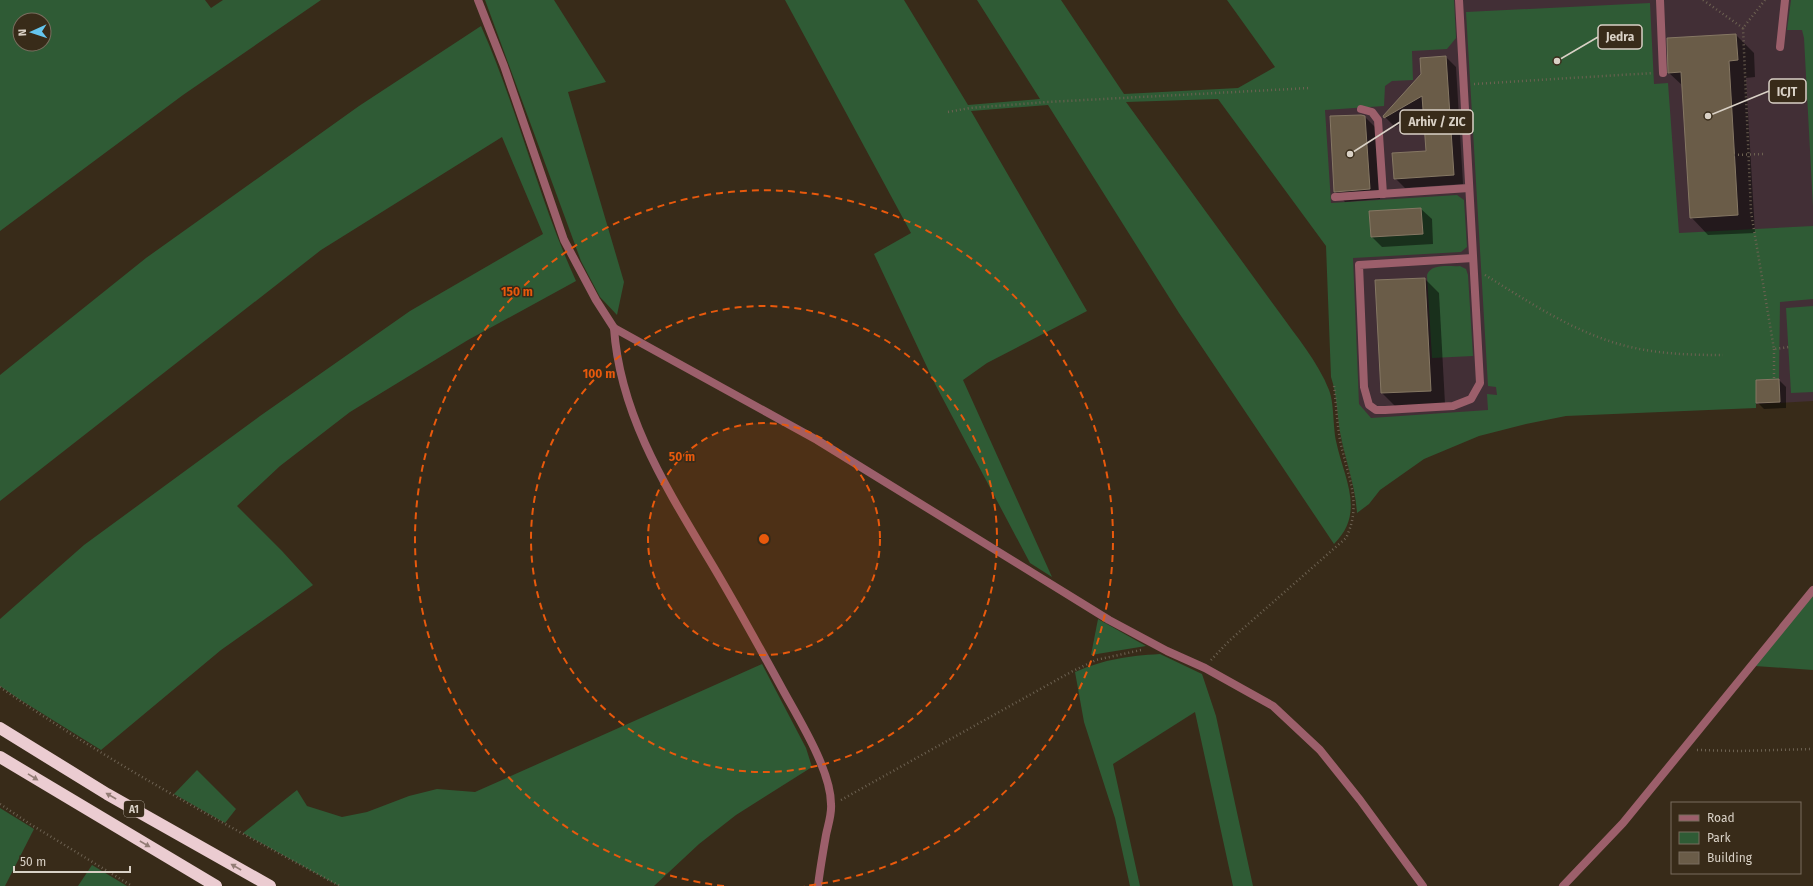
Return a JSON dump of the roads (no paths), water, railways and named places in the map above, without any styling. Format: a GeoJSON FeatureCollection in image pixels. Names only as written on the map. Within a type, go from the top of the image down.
{"type":"FeatureCollection","features":[{"type":"Feature","properties":{"kind":"highway","name":"A1"},"geometry":{"type":"LineString","coordinates":[[0,728],[107,794],[270,886]]}},
{"type":"Feature","properties":{"kind":"highway","name":"A1"},"geometry":{"type":"LineString","coordinates":[[0,756],[216,886]]}},
{"type":"Feature","properties":{"kind":"street"},"geometry":{"type":"LineString","coordinates":[[478,0],[504,66],[564,240],[596,300],[614,328],[817,440],[1102,616],[1167,651],[1205,668],[1273,706],[1320,750],[1360,800],[1423,886]]}},
{"type":"Feature","properties":{"kind":"street"},"geometry":{"type":"LineString","coordinates":[[1459,0],[1480,383],[1471,399],[1453,406],[1376,410],[1369,405],[1364,387],[1359,265],[1472,258]]}},
{"type":"Feature","properties":{"kind":"street"},"geometry":{"type":"LineString","coordinates":[[1660,0],[1663,73]]}},
{"type":"Feature","properties":{"kind":"street"},"geometry":{"type":"LineString","coordinates":[[1780,47],[1785,0]]}},
{"type":"Feature","properties":{"kind":"street"},"geometry":{"type":"LineString","coordinates":[[1361,109],[1372,112],[1378,120],[1383,194]]}},
{"type":"Feature","properties":{"kind":"street"},"geometry":{"type":"LineString","coordinates":[[1335,197],[1469,188]]}},
{"type":"Feature","properties":{"kind":"street"},"geometry":{"type":"LineString","coordinates":[[614,328],[616,357],[628,402],[643,440],[675,503],[747,624],[811,740],[826,778],[831,804],[820,865],[818,886]]}},
{"type":"Feature","properties":{"kind":"street"},"geometry":{"type":"LineString","coordinates":[[1563,886],[1623,823],[1684,750],[1751,664],[1813,590]]}},
{"type":"Feature","properties":{"kind":"place","name":"Jedra"},"geometry":{"type":"Point","coordinates":[1557,61]}},
{"type":"Feature","properties":{"kind":"place","name":"ICJT"},"geometry":{"type":"Point","coordinates":[1708,116]}},
{"type":"Feature","properties":{"kind":"place","name":"Arhiv / ZIC"},"geometry":{"type":"Point","coordinates":[1350,154]}}]}
